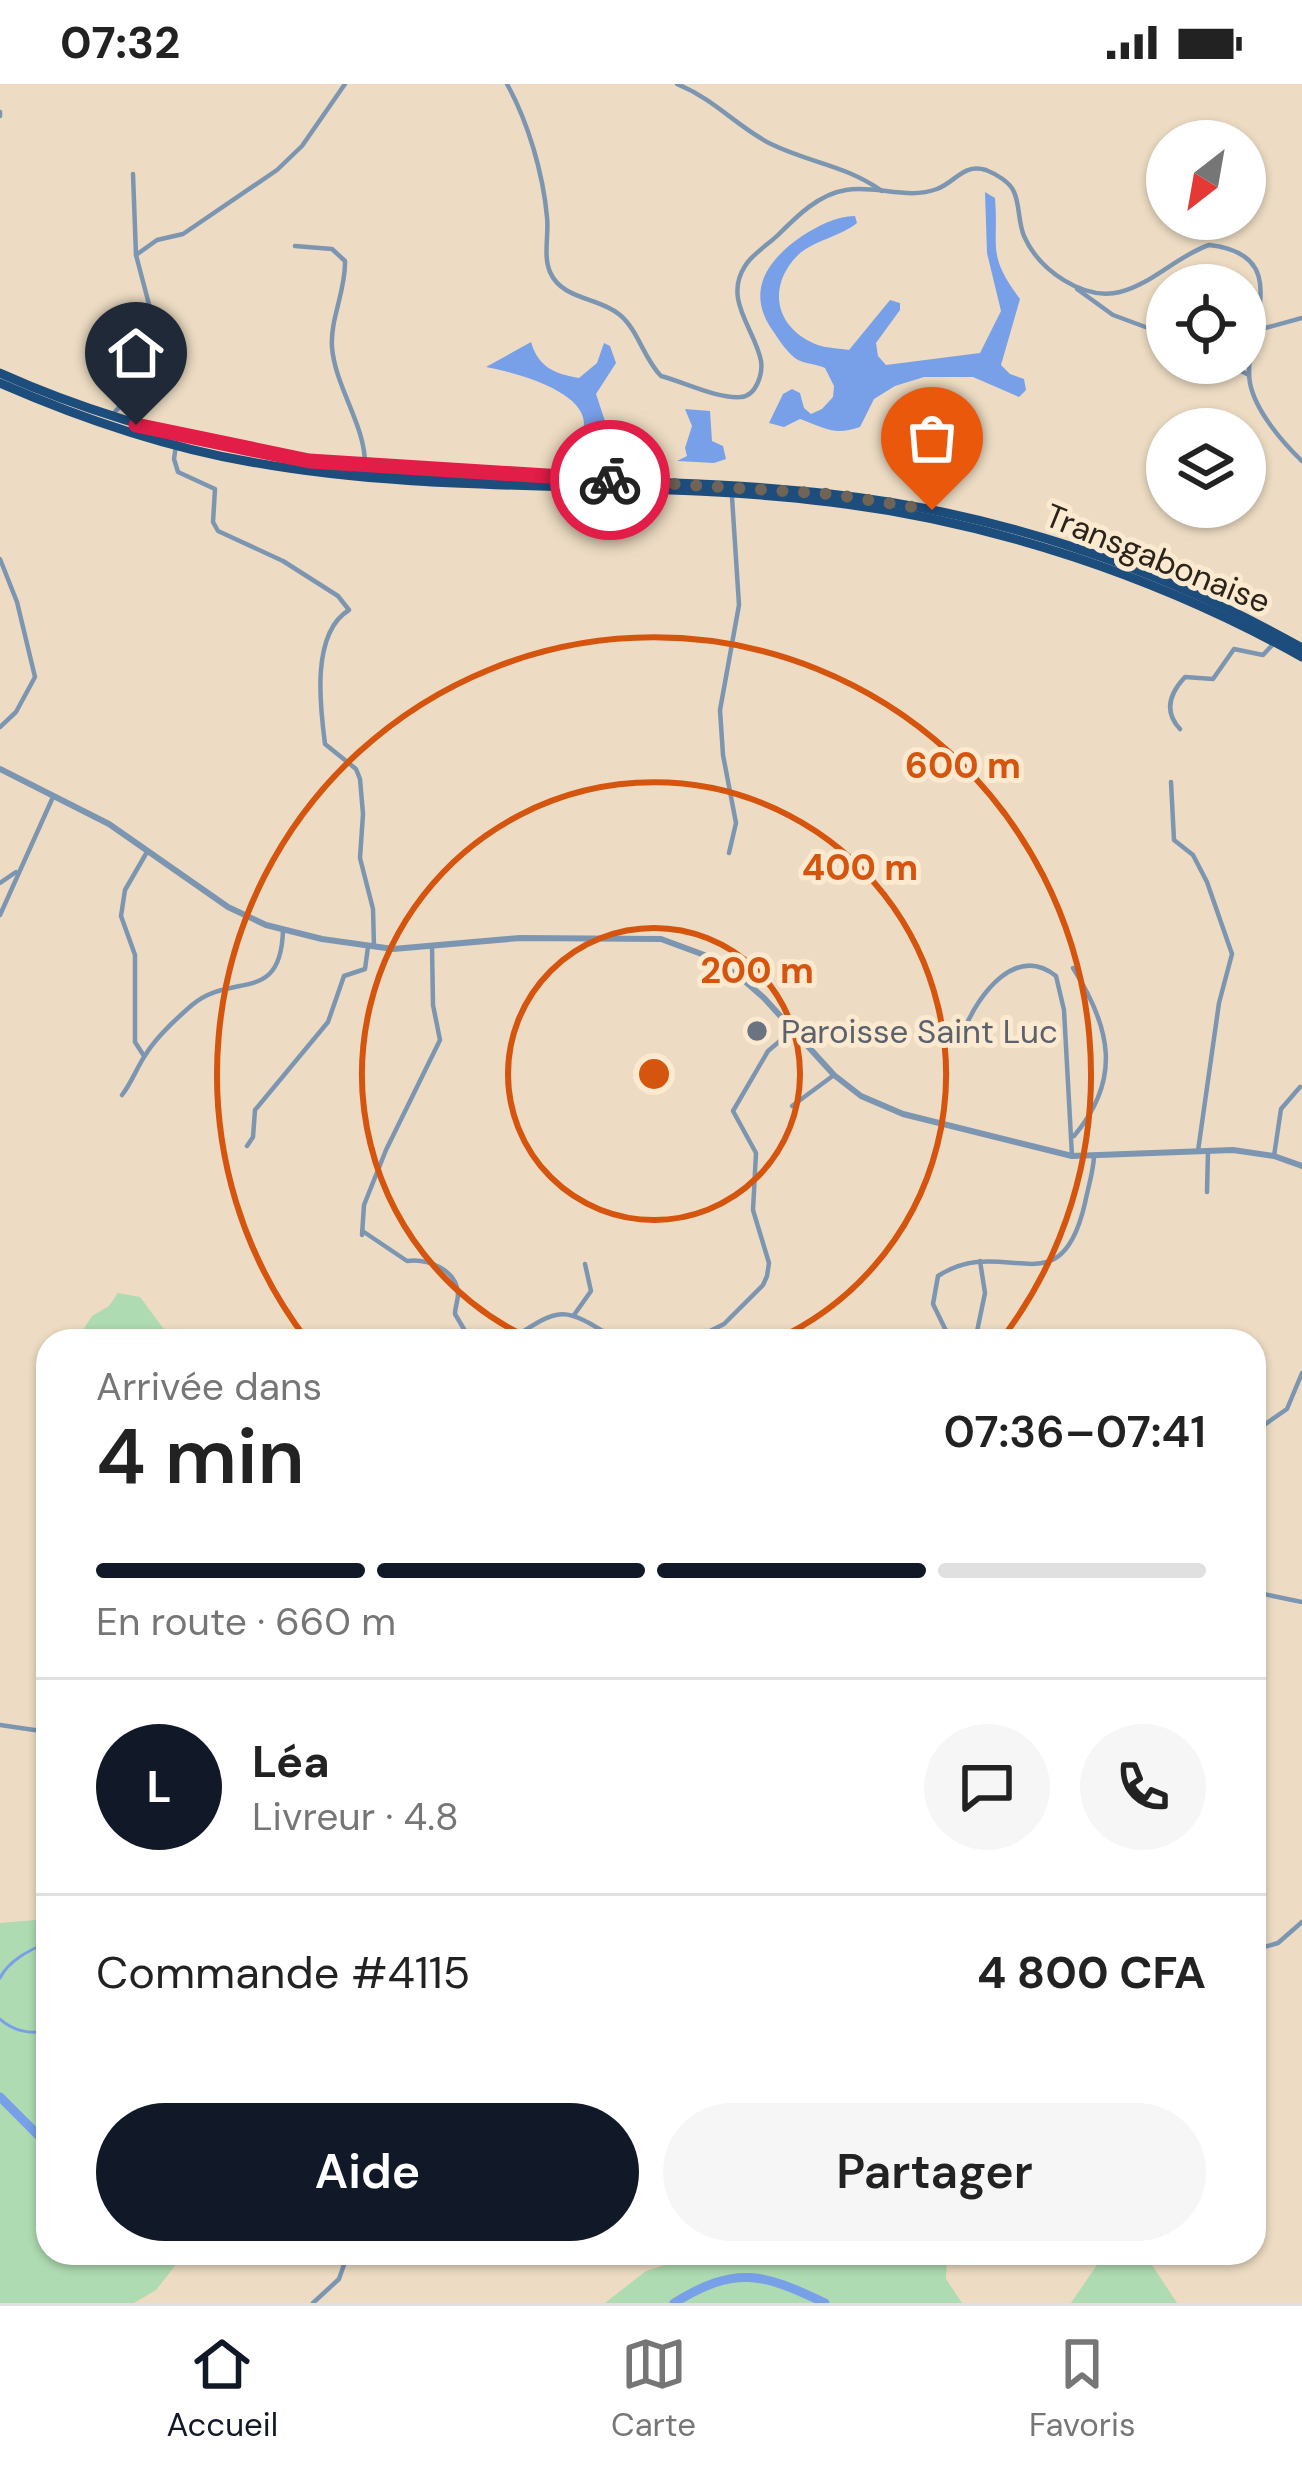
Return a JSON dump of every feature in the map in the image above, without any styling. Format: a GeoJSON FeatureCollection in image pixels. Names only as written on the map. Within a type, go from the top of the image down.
{"type":"FeatureCollection","features":[{"type":"Feature","properties":{"kind":"highway","name":"Transgabonaise"},"geometry":{"type":"LineString","coordinates":[[0,373],[109,417],[240,449],[364,466],[902,503],[1013,530],[1160,580],[1302,653]]}},
{"type":"Feature","properties":{"kind":"highway","name":"Transgabonaise"},"geometry":{"type":"LineString","coordinates":[[0,383],[94,421],[249,462],[351,475],[732,490],[933,519],[1127,576],[1302,653]]}},
{"type":"Feature","properties":{"kind":"street"},"geometry":{"type":"LineString","coordinates":[[136,255],[157,240],[183,234],[277,170],[302,146],[345,84]]}},
{"type":"Feature","properties":{"kind":"street"},"geometry":{"type":"LineString","coordinates":[[507,84],[528,132],[541,185],[548,225],[547,262],[555,282],[623,318],[661,376],[743,398],[760,378],[761,360],[737,299],[744,266],[816,202],[845,190],[937,190],[965,170],[990,171],[1009,184],[1023,234],[1043,265],[1113,316],[1146,328]]}},
{"type":"Feature","properties":{"kind":"street"},"geometry":{"type":"LineString","coordinates":[[677,84],[715,102],[770,143],[858,173],[882,191]]}},
{"type":"Feature","properties":{"kind":"street"},"geometry":{"type":"LineString","coordinates":[[109,417],[153,370],[161,350],[136,255],[133,174]]}},
{"type":"Feature","properties":{"kind":"street"},"geometry":{"type":"LineString","coordinates":[[1169,264],[1209,245],[1242,253],[1249,264]]}},
{"type":"Feature","properties":{"kind":"street"},"geometry":{"type":"LineString","coordinates":[[296,246],[332,249],[345,261],[332,344],[365,452],[364,466]]}},
{"type":"Feature","properties":{"kind":"street"},"geometry":{"type":"LineString","coordinates":[[1069,283],[1099,293],[1118,293],[1146,277]]}},
{"type":"Feature","properties":{"kind":"street"},"geometry":{"type":"LineString","coordinates":[[1266,328],[1300,320]]}},
{"type":"Feature","properties":{"kind":"street"},"geometry":{"type":"LineString","coordinates":[[1251,384],[1254,397],[1302,461]]}},
{"type":"Feature","properties":{"kind":"street"},"geometry":{"type":"LineString","coordinates":[[176,445],[178,472],[215,489],[213,522],[218,531],[283,561],[338,596],[349,610],[335,622],[326,642],[322,726],[325,744],[356,769],[360,779],[359,858],[373,909],[371,947],[365,969],[344,976],[328,1022],[255,1110],[253,1137],[247,1146]]}},
{"type":"Feature","properties":{"kind":"street"},"geometry":{"type":"LineString","coordinates":[[729,853],[736,823],[720,710],[739,605],[732,490]]}},
{"type":"Feature","properties":{"kind":"street"},"geometry":{"type":"LineString","coordinates":[[0,560],[17,602],[34,677],[16,712],[0,727]]}},
{"type":"Feature","properties":{"kind":"street"},"geometry":{"type":"LineString","coordinates":[[1180,729],[1172,721],[1169,702],[1181,680],[1213,680],[1234,649],[1263,655],[1275,642]]}},
{"type":"Feature","properties":{"kind":"street"},"geometry":{"type":"LineString","coordinates":[[0,769],[109,824],[242,915],[283,930],[371,947],[520,938],[661,939],[693,949],[739,976],[834,1075],[861,1096],[903,1114],[1072,1156],[1203,1151],[1274,1156],[1302,1166]]}},
{"type":"Feature","properties":{"kind":"street"},"geometry":{"type":"LineString","coordinates":[[1171,782],[1174,840],[1193,855],[1207,882],[1232,954],[1219,1004],[1203,1151],[1207,1192]]}},
{"type":"Feature","properties":{"kind":"street"},"geometry":{"type":"LineString","coordinates":[[0,915],[53,797]]}},
{"type":"Feature","properties":{"kind":"street"},"geometry":{"type":"LineString","coordinates":[[144,1056],[134,1042],[135,956],[121,916],[125,890],[148,850]]}},
{"type":"Feature","properties":{"kind":"street"},"geometry":{"type":"LineString","coordinates":[[0,883],[21,868]]}},
{"type":"Feature","properties":{"kind":"street"},"geometry":{"type":"LineString","coordinates":[[122,1095],[144,1056],[199,1000],[250,985],[274,969],[282,957],[283,930]]}},
{"type":"Feature","properties":{"kind":"street"},"geometry":{"type":"LineString","coordinates":[[432,946],[433,1005],[440,1040],[382,1158],[363,1208],[362,1233],[406,1261],[424,1258],[447,1271],[458,1293],[455,1314],[464,1329]]}},
{"type":"Feature","properties":{"kind":"street"},"geometry":{"type":"LineString","coordinates":[[964,1028],[982,993],[1018,966],[1034,964],[1056,976],[1064,1010],[1072,1156]]}},
{"type":"Feature","properties":{"kind":"street"},"geometry":{"type":"LineString","coordinates":[[1073,968],[1103,1027],[1107,1070],[1092,1115],[1074,1136]]}},
{"type":"Feature","properties":{"kind":"street"},"geometry":{"type":"LineString","coordinates":[[714,1329],[763,1285],[766,1276],[769,1263],[753,1210],[756,1153],[734,1111],[769,1051],[793,1030]]}},
{"type":"Feature","properties":{"kind":"street"},"geometry":{"type":"LineString","coordinates":[[792,1106],[834,1075]]}},
{"type":"Feature","properties":{"kind":"street"},"geometry":{"type":"LineString","coordinates":[[1274,1156],[1280,1109],[1300,1087]]}},
{"type":"Feature","properties":{"kind":"street"},"geometry":{"type":"LineString","coordinates":[[945,1329],[933,1304],[934,1282],[948,1270],[980,1261],[1041,1263],[1067,1252],[1081,1221],[1094,1157]]}},
{"type":"Feature","properties":{"kind":"street"},"geometry":{"type":"LineString","coordinates":[[978,1329],[985,1293],[980,1261]]}},
{"type":"Feature","properties":{"kind":"street"},"geometry":{"type":"LineString","coordinates":[[574,1315],[591,1291],[585,1264]]}},
{"type":"Feature","properties":{"kind":"street"},"geometry":{"type":"LineString","coordinates":[[526,1329],[544,1316],[574,1315],[598,1329]]}},
{"type":"Feature","properties":{"kind":"street"},"geometry":{"type":"LineString","coordinates":[[1266,1424],[1287,1409],[1302,1373]]}},
{"type":"Feature","properties":{"kind":"street"},"geometry":{"type":"LineString","coordinates":[[1266,1594],[1302,1602]]}},
{"type":"Feature","properties":{"kind":"street"},"geometry":{"type":"LineString","coordinates":[[0,1725],[36,1730]]}},
{"type":"Feature","properties":{"kind":"street"},"geometry":{"type":"LineString","coordinates":[[1266,1946],[1278,1943],[1302,1922]]}},
{"type":"Feature","properties":{"kind":"street"},"geometry":{"type":"LineString","coordinates":[[313,2303],[339,2279],[344,2265]]}},
{"type":"Feature","properties":{"kind":"green space"},"geometry":{"type":"Polygon","coordinates":[[[118,1293],[140,1297],[164,1329],[84,1329],[92,1316],[109,1306],[118,1293]]]}},
{"type":"Feature","properties":{"kind":"green space"},"geometry":{"type":"Polygon","coordinates":[[[36,1920],[36,2265],[176,2265],[156,2290],[134,2303],[0,2303],[0,1923],[36,1920]]]}},
{"type":"Feature","properties":{"kind":"green space"},"geometry":{"type":"Polygon","coordinates":[[[665,2265],[947,2265],[946,2279],[962,2303],[605,2303],[646,2271],[665,2265]]]}},
{"type":"Feature","properties":{"kind":"green space"},"geometry":{"type":"Polygon","coordinates":[[[1097,2265],[1152,2265],[1177,2303],[1071,2303],[1097,2265]]]}},
{"type":"Feature","properties":{"kind":"water"},"geometry":{"type":"Polygon","coordinates":[[[985,192],[995,198],[998,260],[1020,299],[1001,365],[1024,379],[1026,390],[1019,397],[973,377],[924,377],[874,399],[860,427],[851,430],[836,431],[800,419],[784,427],[769,423],[783,394],[792,389],[800,393],[811,414],[833,397],[834,386],[825,368],[791,354],[765,317],[761,290],[779,255],[821,225],[855,216],[857,223],[798,255],[782,278],[779,302],[798,334],[824,347],[849,350],[890,300],[900,303],[900,310],[876,343],[886,365],[980,353],[1001,311],[987,253],[985,192]]]}},
{"type":"Feature","properties":{"kind":"water"},"geometry":{"type":"Polygon","coordinates":[[[531,342],[549,368],[579,378],[597,363],[604,343],[610,346],[616,363],[596,394],[609,433],[630,460],[610,461],[582,442],[581,411],[560,392],[486,367],[531,342]]]}},
{"type":"Feature","properties":{"kind":"water"},"geometry":{"type":"Polygon","coordinates":[[[685,409],[710,411],[712,441],[723,446],[726,459],[677,461],[687,456],[692,426],[685,409]]]}},
{"type":"Feature","properties":{"kind":"waterway"},"geometry":{"type":"LineString","coordinates":[[0,1978],[14,1961],[36,1948]]}},
{"type":"Feature","properties":{"kind":"waterway"},"geometry":{"type":"LineString","coordinates":[[0,2019],[22,2031],[36,2032]]}},
{"type":"Feature","properties":{"kind":"waterway"},"geometry":{"type":"LineString","coordinates":[[0,2097],[36,2133]]}},
{"type":"Feature","properties":{"kind":"waterway"},"geometry":{"type":"LineString","coordinates":[[674,2303],[732,2278],[766,2280],[825,2303]]}},
{"type":"Feature","properties":{"kind":"way so far"},"geometry":{"type":"LineString","coordinates":[[610,480],[760,487],[932,510]]}},
{"type":"Feature","properties":{"kind":"place","name":"Paroisse Saint Luc"},"geometry":{"type":"Point","coordinates":[757,1031]}},
{"type":"Feature","properties":{"kind":"route"},"geometry":{"type":"LineString","coordinates":[[136,425],[309,461],[610,480]]}}]}
